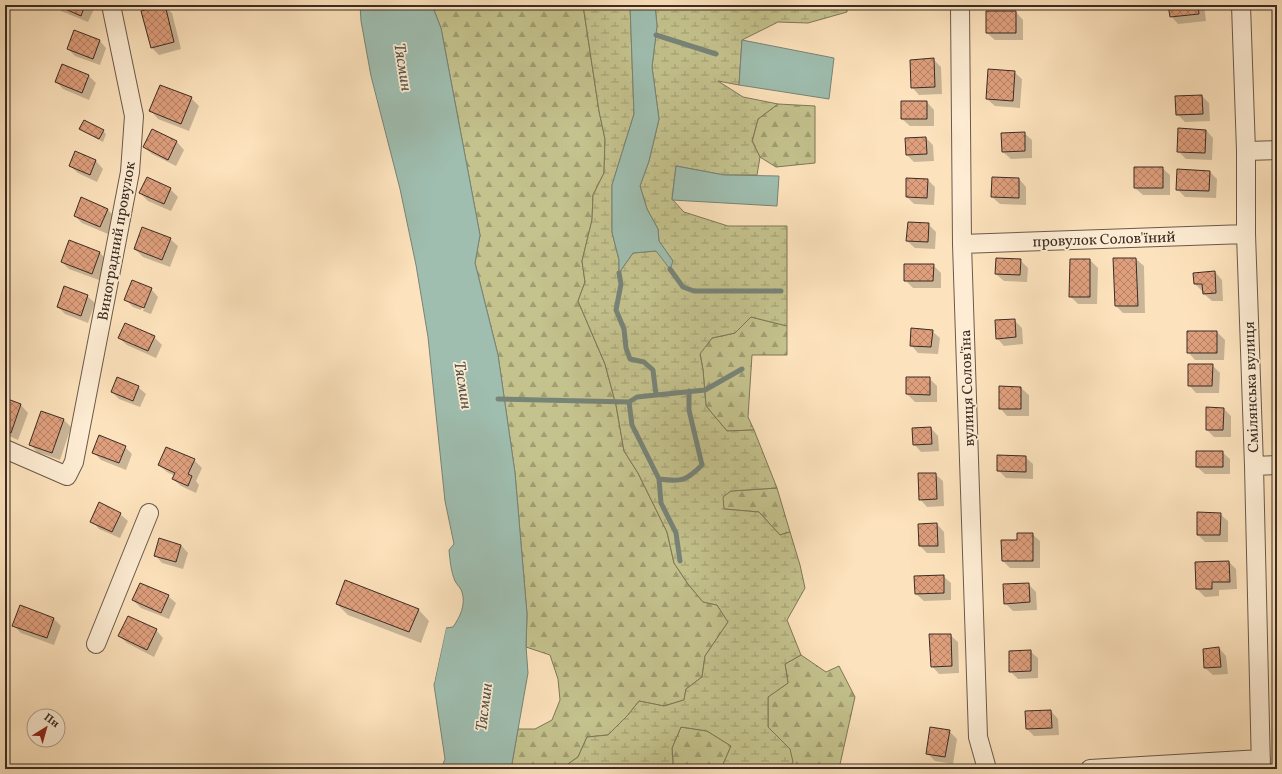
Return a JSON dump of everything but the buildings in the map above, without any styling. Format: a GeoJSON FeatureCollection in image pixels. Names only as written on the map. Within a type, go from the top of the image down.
{"type":"FeatureCollection","features":[{"type":"Feature","properties":{"kind":"street","name":"Виноградний провулок"},"geometry":{"type":"LineString","coordinates":[[5,449],[68,476],[74,462],[130,172],[134,116],[111,5]]}},
{"type":"Feature","properties":{"kind":"street","name":"вулиця Солов'їна"},"geometry":{"type":"LineString","coordinates":[[960,5],[962,244],[978,737],[987,769]]}},
{"type":"Feature","properties":{"kind":"street","name":"Смілянська вулиця"},"geometry":{"type":"LineString","coordinates":[[1241,5],[1261,764]]}},
{"type":"Feature","properties":{"kind":"street"},"geometry":{"type":"LineString","coordinates":[[1246,151],[1277,150]]}},
{"type":"Feature","properties":{"kind":"street","name":"провулок Солов'їний"},"geometry":{"type":"LineString","coordinates":[[962,244],[1246,234]]}},
{"type":"Feature","properties":{"kind":"street"},"geometry":{"type":"LineString","coordinates":[[1254,466],[1277,465]]}},
{"type":"Feature","properties":{"kind":"street"},"geometry":{"type":"LineString","coordinates":[[96,644],[149,513]]}},
{"type":"Feature","properties":{"kind":"street"},"geometry":{"type":"LineString","coordinates":[[1090,769],[1261,764]]}},
{"type":"Feature","properties":{"kind":"green space"},"geometry":{"type":"Polygon","coordinates":[[[432,5],[583,5],[599,111],[605,139],[604,173],[593,195],[592,220],[582,261],[585,282],[578,301],[605,364],[616,405],[624,451],[638,473],[667,532],[674,563],[688,584],[703,602],[717,605],[728,622],[705,656],[702,677],[686,689],[684,700],[664,706],[639,701],[628,715],[608,735],[587,737],[578,757],[561,769],[511,769],[518,729],[535,729],[552,720],[560,700],[558,679],[550,655],[526,647],[527,614],[515,473],[498,355],[475,263],[480,235],[441,28],[432,5]]]}},
{"type":"Feature","properties":{"kind":"green space"},"geometry":{"type":"Polygon","coordinates":[[[583,5],[630,5],[634,114],[612,185],[612,232],[619,260],[619,273],[633,253],[656,251],[673,261],[659,241],[658,229],[647,209],[640,186],[649,161],[659,119],[652,67],[657,26],[655,5],[847,5],[847,12],[808,23],[778,22],[742,40],[739,85],[718,81],[743,97],[778,104],[758,119],[752,141],[760,157],[757,175],[724,175],[676,166],[672,199],[684,212],[728,226],[787,226],[787,326],[751,317],[735,333],[712,338],[700,354],[706,406],[727,431],[754,430],[777,488],[731,491],[723,497],[724,509],[759,512],[780,535],[790,532],[805,588],[787,620],[801,655],[785,664],[788,683],[768,697],[768,727],[790,749],[793,762],[787,769],[721,769],[731,746],[707,731],[681,727],[672,748],[673,763],[667,769],[561,769],[578,757],[587,737],[608,735],[628,715],[639,701],[664,706],[684,700],[686,689],[702,677],[705,656],[728,622],[717,605],[703,602],[688,584],[674,563],[667,532],[638,473],[624,451],[616,405],[605,364],[578,301],[585,282],[582,261],[592,220],[593,195],[604,173],[605,139],[599,111],[583,5]]]}},
{"type":"Feature","properties":{"kind":"green space"},"geometry":{"type":"Polygon","coordinates":[[[778,104],[815,106],[815,163],[776,167],[760,157],[752,142],[758,119],[778,104]]]}},
{"type":"Feature","properties":{"kind":"green space"},"geometry":{"type":"Polygon","coordinates":[[[751,317],[787,326],[787,355],[752,355],[748,417],[754,430],[727,431],[706,406],[700,353],[712,338],[735,333],[751,317]]]}},
{"type":"Feature","properties":{"kind":"green space"},"geometry":{"type":"Polygon","coordinates":[[[777,488],[790,532],[780,535],[759,512],[724,509],[722,497],[731,491],[777,488]]]}},
{"type":"Feature","properties":{"kind":"green space"},"geometry":{"type":"Polygon","coordinates":[[[801,655],[826,672],[839,666],[855,697],[839,769],[787,769],[793,762],[768,727],[768,697],[788,683],[785,664],[801,655]]]}},
{"type":"Feature","properties":{"kind":"green space"},"geometry":{"type":"Polygon","coordinates":[[[681,727],[707,731],[731,746],[721,769],[667,769],[673,763],[672,748],[681,727]]]}},
{"type":"Feature","properties":{"kind":"water","name":"Тясмин"},"geometry":{"type":"Polygon","coordinates":[[[360,5],[432,5],[441,28],[480,235],[475,263],[498,355],[515,473],[527,614],[526,646],[528,673],[511,769],[441,769],[445,759],[434,685],[446,628],[453,627],[458,619],[462,611],[463,597],[454,577],[450,562],[449,550],[454,544],[445,501],[428,337],[416,265],[400,189],[371,76],[361,21],[360,5]]]}},
{"type":"Feature","properties":{"kind":"water"},"geometry":{"type":"Polygon","coordinates":[[[630,5],[655,5],[657,26],[652,67],[659,119],[649,161],[640,186],[647,209],[658,229],[659,241],[673,261],[670,269],[656,251],[633,253],[619,273],[619,260],[612,232],[612,185],[634,114],[630,5]]]}},
{"type":"Feature","properties":{"kind":"water"},"geometry":{"type":"Polygon","coordinates":[[[742,40],[834,58],[829,99],[739,85],[742,40]]]}},
{"type":"Feature","properties":{"kind":"water"},"geometry":{"type":"Polygon","coordinates":[[[676,166],[724,175],[779,176],[777,206],[672,200],[676,166]]]}},
{"type":"Feature","properties":{"kind":"pier"},"geometry":{"type":"Polygon","coordinates":[[[444,628],[446,628],[434,683],[432,682],[444,628]]]}},
{"type":"Feature","properties":{"kind":"waterway"},"geometry":{"type":"LineString","coordinates":[[656,35],[716,54]]}},
{"type":"Feature","properties":{"kind":"waterway"},"geometry":{"type":"LineString","coordinates":[[670,269],[683,287],[694,291],[781,291]]}},
{"type":"Feature","properties":{"kind":"waterway"},"geometry":{"type":"LineString","coordinates":[[619,273],[621,284],[616,310],[624,329],[626,348],[630,359],[644,362],[653,370],[656,395]]}},
{"type":"Feature","properties":{"kind":"waterway"},"geometry":{"type":"LineString","coordinates":[[498,399],[629,402],[637,397],[705,390],[742,369]]}},
{"type":"Feature","properties":{"kind":"waterway"},"geometry":{"type":"LineString","coordinates":[[629,402],[632,425],[659,479],[678,480],[692,474],[702,465],[689,410],[689,391]]}},
{"type":"Feature","properties":{"kind":"waterway"},"geometry":{"type":"LineString","coordinates":[[659,479],[661,503],[676,533],[680,561]]}}]}
